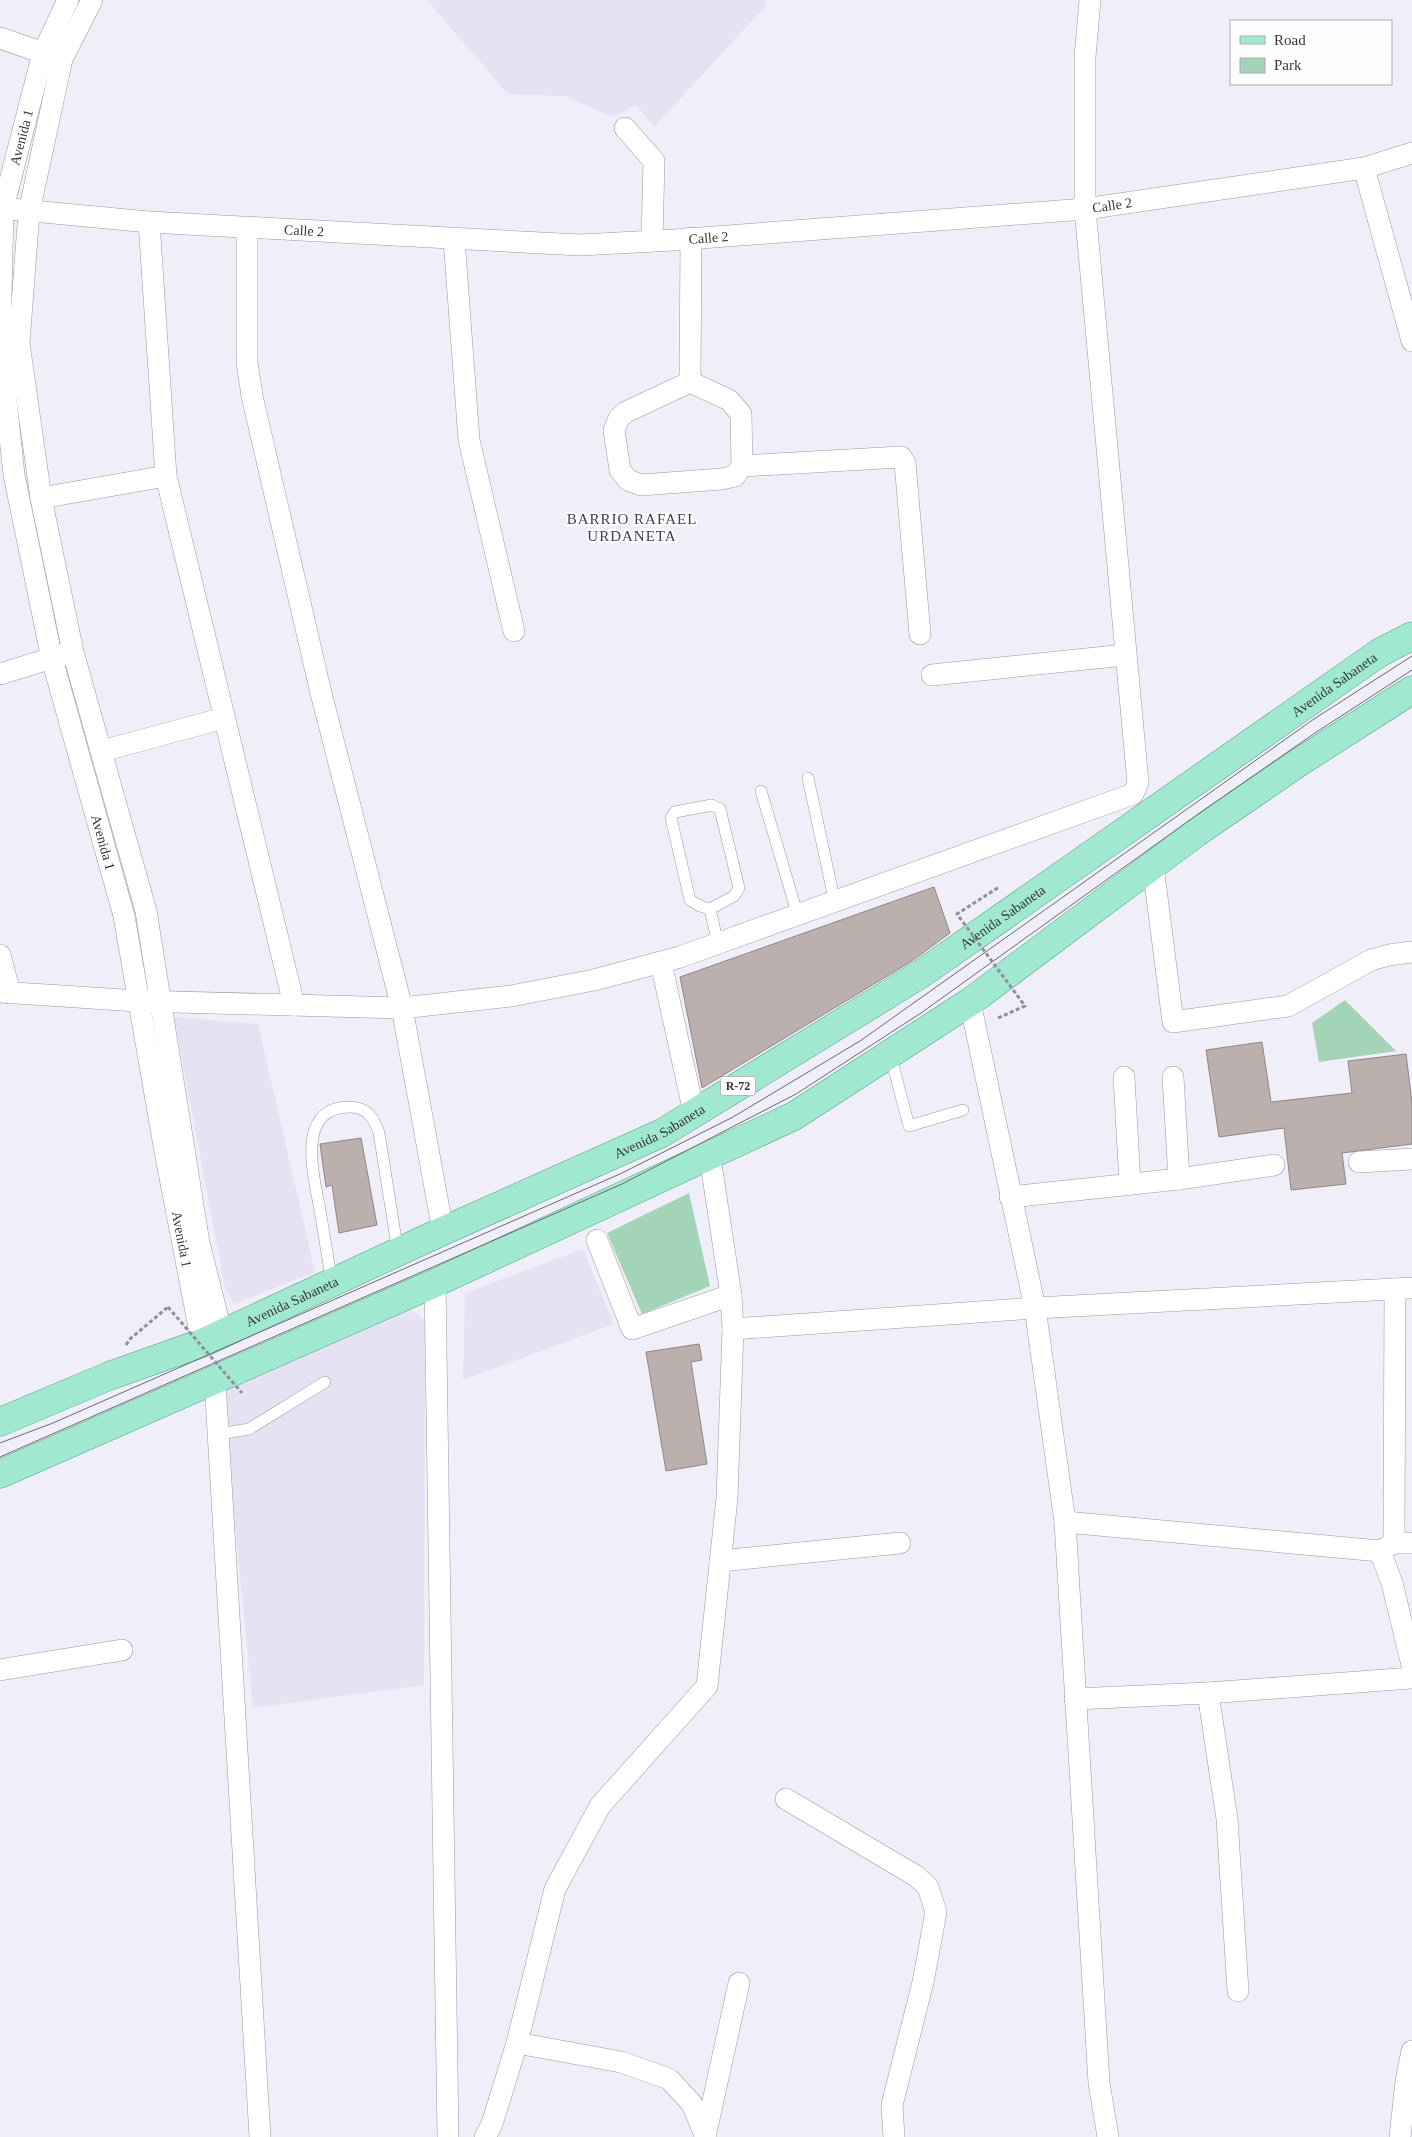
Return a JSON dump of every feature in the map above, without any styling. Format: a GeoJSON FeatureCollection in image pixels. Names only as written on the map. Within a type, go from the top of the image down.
{"type":"FeatureCollection","features":[{"type":"Feature","properties":{"kind":"main road","name":"Avenida Sabaneta"},"geometry":{"type":"LineString","coordinates":[[0,1422],[110,1376],[212,1339],[398,1254],[443,1231],[662,1133],[922,974],[1379,653],[1412,636]]}},
{"type":"Feature","properties":{"kind":"main road"},"geometry":{"type":"LineString","coordinates":[[0,1474],[435,1283],[710,1157],[794,1116],[970,1002],[1153,866],[1298,762],[1412,690]]}},
{"type":"Feature","properties":{"kind":"street","name":"Avenida 1"},"geometry":{"type":"LineString","coordinates":[[68,0],[52,56],[2,208],[7,476],[52,659],[149,1001]]}},
{"type":"Feature","properties":{"kind":"street"},"geometry":{"type":"LineString","coordinates":[[92,0],[52,56],[29,212],[5,342],[36,470],[40,498],[73,652],[146,911],[149,1001],[199,1243],[212,1339]]}},
{"type":"Feature","properties":{"kind":"street"},"geometry":{"type":"LineString","coordinates":[[0,955],[5,993],[149,1001],[402,1008],[511,996],[594,980],[661,963],[835,903],[1133,794],[1138,783],[1124,655],[1086,209],[1085,57],[1090,0]]}},
{"type":"Feature","properties":{"kind":"street"},"geometry":{"type":"LineString","coordinates":[[0,38],[52,56]]}},
{"type":"Feature","properties":{"kind":"street"},"geometry":{"type":"LineString","coordinates":[[625,128],[654,161],[652,241]]}},
{"type":"Feature","properties":{"kind":"street","name":"Calle 2"},"geometry":{"type":"LineString","coordinates":[[2,208],[148,222],[580,244],[652,241],[1086,209],[1364,168],[1412,153]]}},
{"type":"Feature","properties":{"kind":"street"},"geometry":{"type":"LineString","coordinates":[[1364,168],[1412,341]]}},
{"type":"Feature","properties":{"kind":"street"},"geometry":{"type":"LineString","coordinates":[[148,222],[166,476],[294,1005]]}},
{"type":"Feature","properties":{"kind":"street"},"geometry":{"type":"LineString","coordinates":[[246,228],[247,362],[252,396],[321,693],[402,1008],[443,1231]]}},
{"type":"Feature","properties":{"kind":"street"},"geometry":{"type":"LineString","coordinates":[[690,382],[691,238]]}},
{"type":"Feature","properties":{"kind":"street"},"geometry":{"type":"LineString","coordinates":[[454,239],[468,440],[514,630]]}},
{"type":"Feature","properties":{"kind":"street"},"geometry":{"type":"LineString","coordinates":[[690,382],[729,400],[741,414],[742,466],[735,476],[722,478],[641,485],[628,480],[620,470],[614,430],[619,418],[626,412],[690,382]]}},
{"type":"Feature","properties":{"kind":"street"},"geometry":{"type":"LineString","coordinates":[[742,466],[901,457],[905,463],[920,634]]}},
{"type":"Feature","properties":{"kind":"street"},"geometry":{"type":"LineString","coordinates":[[7,476],[36,470]]}},
{"type":"Feature","properties":{"kind":"street"},"geometry":{"type":"LineString","coordinates":[[40,498],[166,476]]}},
{"type":"Feature","properties":{"kind":"street"},"geometry":{"type":"LineString","coordinates":[[0,674],[73,652]]}},
{"type":"Feature","properties":{"kind":"street"},"geometry":{"type":"LineString","coordinates":[[932,674],[1124,655]]}},
{"type":"Feature","properties":{"kind":"street"},"geometry":{"type":"LineString","coordinates":[[102,750],[224,718]]}},
{"type":"Feature","properties":{"kind":"street"},"geometry":{"type":"LineString","coordinates":[[98,824],[120,817]]}},
{"type":"Feature","properties":{"kind":"street"},"geometry":{"type":"LineString","coordinates":[[1153,866],[1173,1022],[1288,1006],[1370,960],[1412,952]]}},
{"type":"Feature","properties":{"kind":"street"},"geometry":{"type":"LineString","coordinates":[[661,963],[694,1113]]}},
{"type":"Feature","properties":{"kind":"street"},"geometry":{"type":"LineString","coordinates":[[970,1002],[1010,1197],[1036,1308],[1065,1522],[1099,2083],[1108,2137]]}},
{"type":"Feature","properties":{"kind":"street"},"geometry":{"type":"LineString","coordinates":[[1124,1077],[1130,1184]]}},
{"type":"Feature","properties":{"kind":"street"},"geometry":{"type":"LineString","coordinates":[[1173,1077],[1179,1179]]}},
{"type":"Feature","properties":{"kind":"street"},"geometry":{"type":"LineString","coordinates":[[485,2137],[492,2124],[517,2043],[555,1889],[600,1806],[707,1686],[727,1498],[733,1329],[731,1295],[710,1157]]}},
{"type":"Feature","properties":{"kind":"street"},"geometry":{"type":"LineString","coordinates":[[1359,1162],[1412,1159]]}},
{"type":"Feature","properties":{"kind":"street"},"geometry":{"type":"LineString","coordinates":[[1010,1197],[1179,1179],[1274,1165]]}},
{"type":"Feature","properties":{"kind":"street"},"geometry":{"type":"LineString","coordinates":[[597,1240],[632,1329],[731,1295]]}},
{"type":"Feature","properties":{"kind":"street"},"geometry":{"type":"LineString","coordinates":[[435,1283],[448,2137]]}},
{"type":"Feature","properties":{"kind":"street"},"geometry":{"type":"LineString","coordinates":[[733,1329],[1036,1308],[1404,1289],[1392,1583],[1412,1665]]}},
{"type":"Feature","properties":{"kind":"street"},"geometry":{"type":"LineString","coordinates":[[215,1381],[260,2137]]}},
{"type":"Feature","properties":{"kind":"street"},"geometry":{"type":"LineString","coordinates":[[1065,1522],[1395,1546]]}},
{"type":"Feature","properties":{"kind":"street"},"geometry":{"type":"LineString","coordinates":[[720,1561],[900,1543]]}},
{"type":"Feature","properties":{"kind":"street"},"geometry":{"type":"LineString","coordinates":[[0,1670],[122,1650]]}},
{"type":"Feature","properties":{"kind":"street"},"geometry":{"type":"LineString","coordinates":[[1075,1700],[1208,1693],[1412,1678]]}},
{"type":"Feature","properties":{"kind":"street"},"geometry":{"type":"LineString","coordinates":[[1208,1693],[1227,1820],[1238,1991]]}},
{"type":"Feature","properties":{"kind":"street"},"geometry":{"type":"LineString","coordinates":[[786,1799],[916,1876],[928,1887],[936,1912],[923,1982],[892,2105],[894,2137]]}},
{"type":"Feature","properties":{"kind":"street"},"geometry":{"type":"LineString","coordinates":[[705,2136],[739,1982]]}},
{"type":"Feature","properties":{"kind":"street"},"geometry":{"type":"LineString","coordinates":[[517,2043],[621,2062],[669,2079],[692,2104],[705,2136]]}},
{"type":"Feature","properties":{"kind":"street"},"geometry":{"type":"LineString","coordinates":[[1400,2137],[1406,2081],[1412,2051]]}},
{"type":"Feature","properties":{"kind":"lane"},"geometry":{"type":"LineString","coordinates":[[808,778],[835,903]]}},
{"type":"Feature","properties":{"kind":"lane"},"geometry":{"type":"LineString","coordinates":[[761,791],[798,916]]}},
{"type":"Feature","properties":{"kind":"lane"},"geometry":{"type":"LineString","coordinates":[[712,805],[720,809],[739,888],[734,896],[710,908],[700,906],[690,900],[671,818],[675,812],[712,805]]}},
{"type":"Feature","properties":{"kind":"lane"},"geometry":{"type":"LineString","coordinates":[[710,908],[718,944]]}},
{"type":"Feature","properties":{"kind":"lane"},"geometry":{"type":"LineString","coordinates":[[890,1054],[909,1126],[963,1110]]}},
{"type":"Feature","properties":{"kind":"lane"},"geometry":{"type":"LineString","coordinates":[[333,1284],[310,1154],[317,1124],[326,1114],[338,1108],[352,1107],[366,1110],[374,1119],[379,1133],[398,1254]]}},
{"type":"Feature","properties":{"kind":"lane"},"geometry":{"type":"LineString","coordinates":[[219,1434],[249,1429],[325,1382]]}},
{"type":"Feature","properties":{"kind":"path"},"geometry":{"type":"LineString","coordinates":[[998,1018],[1025,1006],[957,914],[999,887]]}},
{"type":"Feature","properties":{"kind":"path"},"geometry":{"type":"LineString","coordinates":[[130,1339],[168,1308],[242,1393]]}},
{"type":"Feature","properties":{"kind":"shaded area"},"geometry":{"type":"Polygon","coordinates":[[[427,0],[766,0],[765,7],[654,127],[636,105],[613,117],[565,96],[508,94],[427,0]]]}},
{"type":"Feature","properties":{"kind":"shaded area"},"geometry":{"type":"Polygon","coordinates":[[[174,1017],[258,1024],[315,1272],[234,1304],[225,1288],[174,1017]]]}},
{"type":"Feature","properties":{"kind":"shaded area"},"geometry":{"type":"Polygon","coordinates":[[[583,1249],[614,1324],[463,1380],[465,1293],[583,1249]]]}},
{"type":"Feature","properties":{"kind":"shaded area"},"geometry":{"type":"Polygon","coordinates":[[[408,1307],[425,1320],[424,1685],[253,1708],[222,1392],[408,1307]]]}},
{"type":"Feature","properties":{"kind":"green space"},"geometry":{"type":"Polygon","coordinates":[[[1345,1000],[1396,1051],[1319,1062],[1312,1023],[1345,1000]]]}},
{"type":"Feature","properties":{"kind":"green space"},"geometry":{"type":"Polygon","coordinates":[[[689,1193],[710,1286],[642,1314],[607,1233],[689,1193]]]}},
{"type":"Feature","properties":{"kind":"building"},"geometry":{"type":"Polygon","coordinates":[[[934,887],[950,933],[912,961],[702,1088],[680,977],[934,887]]]}},
{"type":"Feature","properties":{"kind":"building"},"geometry":{"type":"Polygon","coordinates":[[[1262,1042],[1271,1102],[1352,1093],[1348,1061],[1406,1054],[1412,1103],[1412,1144],[1342,1153],[1346,1184],[1291,1190],[1284,1128],[1219,1137],[1206,1050],[1262,1042]]]}},
{"type":"Feature","properties":{"kind":"building"},"geometry":{"type":"Polygon","coordinates":[[[361,1138],[377,1225],[339,1233],[332,1185],[326,1187],[320,1144],[361,1138]]]}},
{"type":"Feature","properties":{"kind":"building"},"geometry":{"type":"Polygon","coordinates":[[[699,1344],[702,1360],[691,1362],[707,1464],[666,1471],[646,1352],[699,1344]]]}},
{"type":"Feature","properties":{"kind":"tram line"},"geometry":{"type":"LineString","coordinates":[[0,1443],[53,1423],[622,1173],[733,1117],[860,1041],[1314,719],[1412,656]]}},
{"type":"Feature","properties":{"kind":"tram line"},"geometry":{"type":"LineString","coordinates":[[0,1457],[622,1184],[796,1094],[921,1013],[1201,812],[1315,733],[1412,670]]}},
{"type":"Feature","properties":{"kind":"district","name":"BARRIO RAFAEL URDANETA"},"geometry":{"type":"Point","coordinates":[632,528]}}]}
